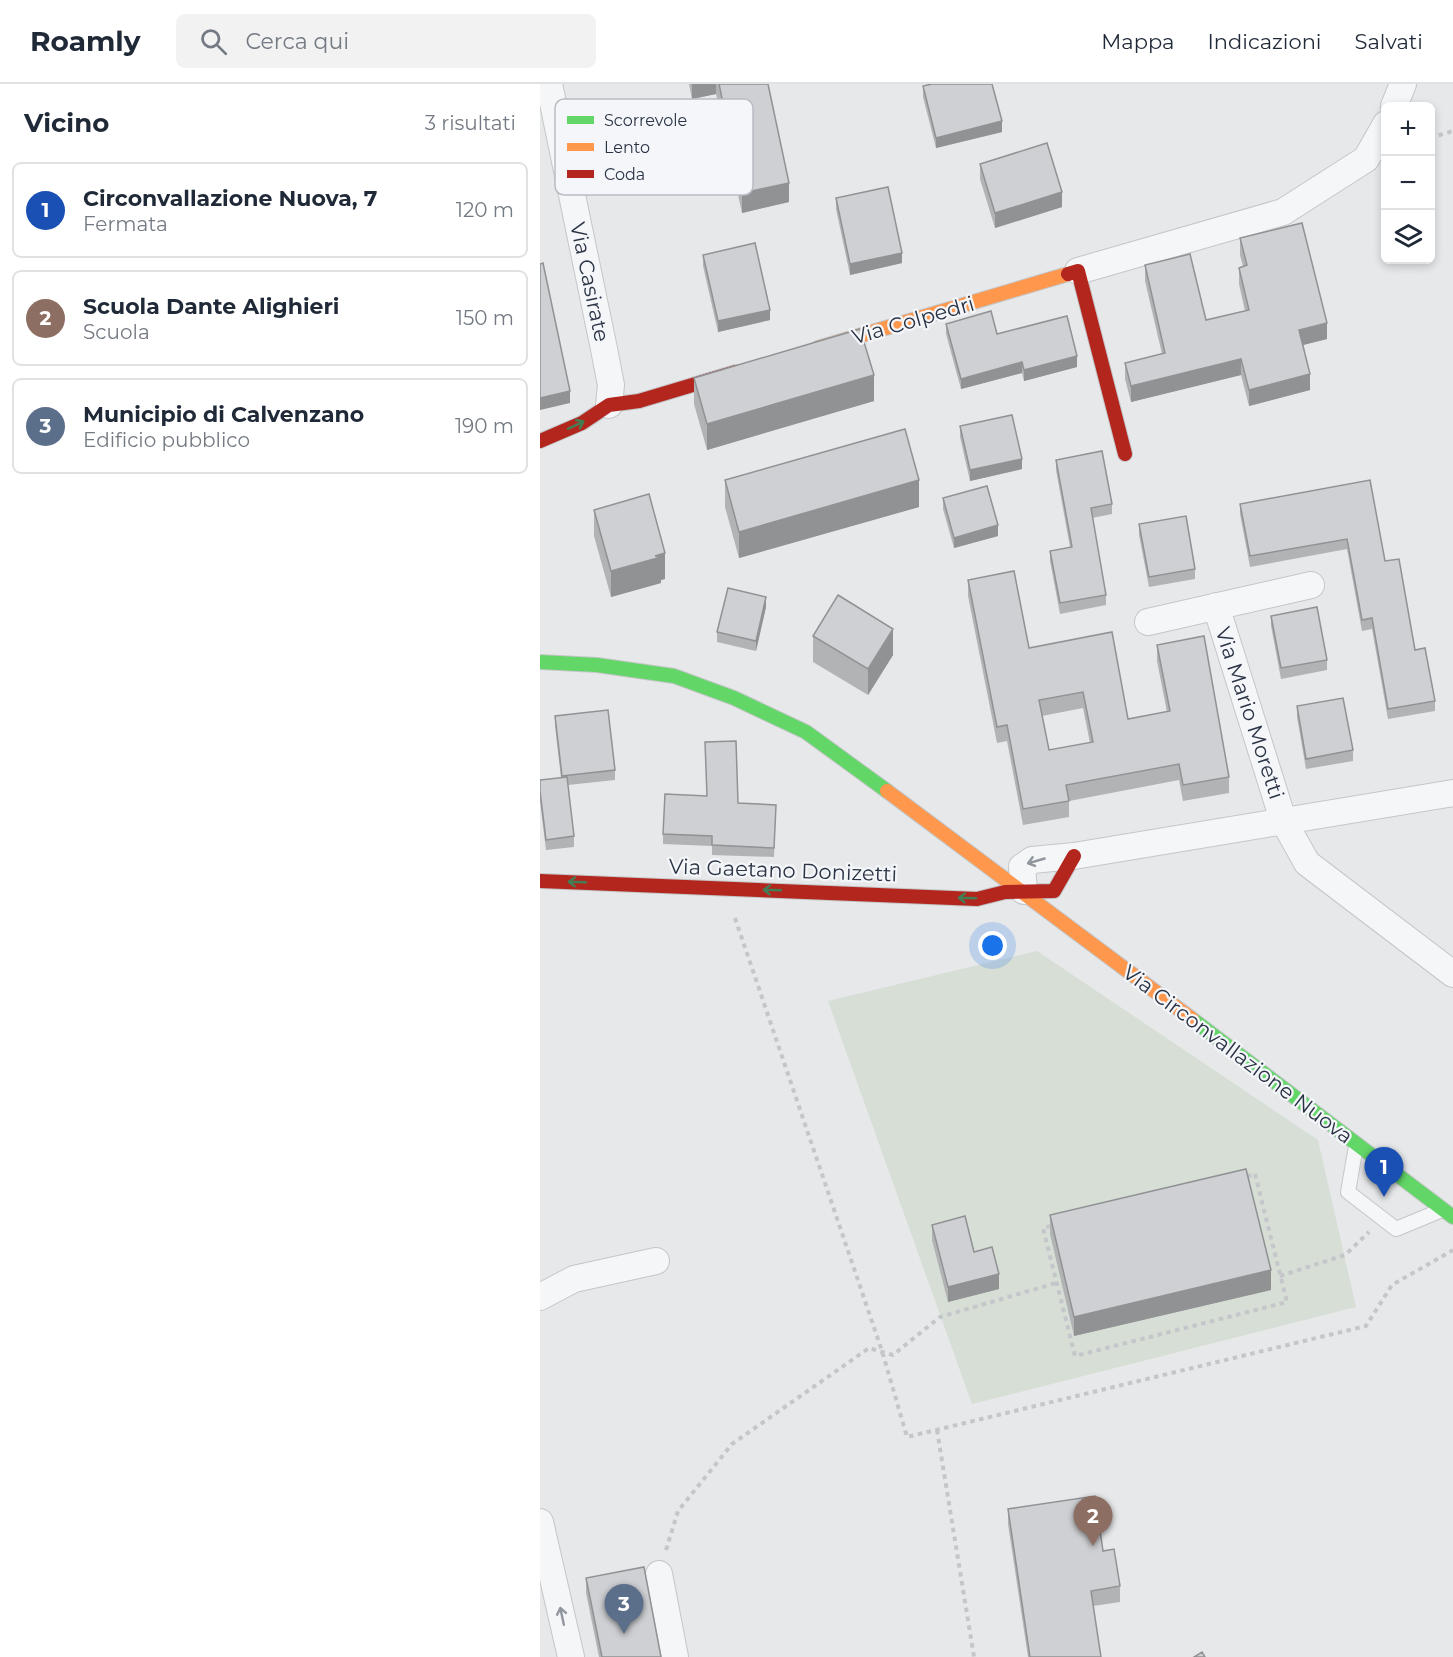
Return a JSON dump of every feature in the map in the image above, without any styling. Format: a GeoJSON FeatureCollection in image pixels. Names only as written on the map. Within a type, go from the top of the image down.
{"type":"FeatureCollection","features":[{"type":"Feature","properties":{"kind":"street","name":"Via Casirate"},"geometry":{"type":"LineString","coordinates":[[549,84],[555,113]]}},
{"type":"Feature","properties":{"kind":"street"},"geometry":{"type":"LineString","coordinates":[[1395,102],[1402,84]]}},
{"type":"Feature","properties":{"kind":"street","name":"Via Colpedri"},"geometry":{"type":"LineString","coordinates":[[807,351],[1283,212],[1366,159],[1381,133]]}},
{"type":"Feature","properties":{"kind":"street","name":"Via Casirate"},"geometry":{"type":"LineString","coordinates":[[572,195],[611,385],[609,405]]}},
{"type":"Feature","properties":{"kind":"street"},"geometry":{"type":"LineString","coordinates":[[1078,271],[1125,454]]}},
{"type":"Feature","properties":{"kind":"street"},"geometry":{"type":"LineString","coordinates":[[540,441],[582,423],[609,405],[639,400],[751,368]]}},
{"type":"Feature","properties":{"kind":"street"},"geometry":{"type":"LineString","coordinates":[[1148,622],[1311,585]]}},
{"type":"Feature","properties":{"kind":"street","name":"Via Mario Moretti"},"geometry":{"type":"LineString","coordinates":[[1216,606],[1283,820],[1307,863],[1453,974]]}},
{"type":"Feature","properties":{"kind":"street","name":"Via Circonvallazione Nuova"},"geometry":{"type":"LineString","coordinates":[[540,662],[597,665],[674,676],[734,698],[816,739],[1024,891],[1448,1213]]}},
{"type":"Feature","properties":{"kind":"street","name":"Via Mario Moretti"},"geometry":{"type":"LineString","coordinates":[[1024,891],[1022,867],[1032,860],[1074,856],[1453,792]]}},
{"type":"Feature","properties":{"kind":"street","name":"Via Gaetano Donizetti"},"geometry":{"type":"LineString","coordinates":[[540,881],[977,899],[986,895],[1024,891]]}},
{"type":"Feature","properties":{"kind":"street"},"geometry":{"type":"LineString","coordinates":[[540,1297],[574,1279],[656,1262]]}},
{"type":"Feature","properties":{"kind":"street"},"geometry":{"type":"LineString","coordinates":[[540,1522],[547,1575],[570,1657]]}},
{"type":"Feature","properties":{"kind":"street"},"geometry":{"type":"LineString","coordinates":[[659,1574],[675,1657]]}},
{"type":"Feature","properties":{"kind":"lane"},"geometry":{"type":"LineString","coordinates":[[1357,1144],[1348,1192],[1396,1229],[1448,1213]]}},
{"type":"Feature","properties":{"kind":"path"},"geometry":{"type":"LineString","coordinates":[[1435,137],[1453,131]]}},
{"type":"Feature","properties":{"kind":"path"},"geometry":{"type":"LineString","coordinates":[[725,888],[882,1352],[908,1437],[1366,1326],[1392,1285],[1453,1250]]}},
{"type":"Feature","properties":{"kind":"path"},"geometry":{"type":"LineString","coordinates":[[1255,1174],[1280,1276],[1287,1302],[1075,1356],[1043,1228],[1255,1174]]}},
{"type":"Feature","properties":{"kind":"path"},"geometry":{"type":"LineString","coordinates":[[1280,1276],[1345,1255],[1383,1219]]}},
{"type":"Feature","properties":{"kind":"path"},"geometry":{"type":"LineString","coordinates":[[659,1574],[678,1511],[732,1444],[869,1348],[893,1355],[940,1317],[1056,1283]]}},
{"type":"Feature","properties":{"kind":"path"},"geometry":{"type":"LineString","coordinates":[[937,1430],[974,1657]]}},
{"type":"Feature","properties":{"kind":"shaded area"},"geometry":{"type":"Polygon","coordinates":[[[1037,951],[1318,1140],[1356,1307],[972,1404],[828,1001],[1037,951]]]}},
{"type":"Feature","properties":{"kind":"building"},"geometry":{"type":"Polygon","coordinates":[[[719,84],[768,84],[789,183],[753,191],[753,99],[722,99],[719,84]]]}},
{"type":"Feature","properties":{"kind":"building"},"geometry":{"type":"Polygon","coordinates":[[[992,84],[1002,121],[936,138],[923,86],[992,84]]]}},
{"type":"Feature","properties":{"kind":"building"},"geometry":{"type":"Polygon","coordinates":[[[1047,143],[1062,192],[995,213],[980,164],[1047,143]]]}},
{"type":"Feature","properties":{"kind":"building"},"geometry":{"type":"Polygon","coordinates":[[[888,187],[902,253],[850,264],[836,198],[888,187]]]}},
{"type":"Feature","properties":{"kind":"building"},"geometry":{"type":"Polygon","coordinates":[[[1302,223],[1327,323],[1299,330],[1310,374],[1249,390],[1241,359],[1131,386],[1125,363],[1165,353],[1145,265],[1190,254],[1206,320],[1249,310],[1239,268],[1247,265],[1240,238],[1302,223]]]}},
{"type":"Feature","properties":{"kind":"building"},"geometry":{"type":"Polygon","coordinates":[[[755,243],[770,310],[718,321],[703,255],[755,243]]]}},
{"type":"Feature","properties":{"kind":"building"},"geometry":{"type":"Polygon","coordinates":[[[543,263],[570,391],[540,398],[540,264],[543,263]]]}},
{"type":"Feature","properties":{"kind":"building"},"geometry":{"type":"Polygon","coordinates":[[[991,311],[997,334],[1067,316],[1077,356],[1024,370],[1022,362],[961,379],[946,324],[991,311]]]}},
{"type":"Feature","properties":{"kind":"building"},"geometry":{"type":"Polygon","coordinates":[[[860,329],[874,375],[707,424],[694,378],[860,329]]]}},
{"type":"Feature","properties":{"kind":"building"},"geometry":{"type":"Polygon","coordinates":[[[1012,415],[1022,459],[970,470],[960,426],[1012,415]]]}},
{"type":"Feature","properties":{"kind":"building"},"geometry":{"type":"Polygon","coordinates":[[[905,429],[919,480],[739,532],[725,480],[905,429]]]}},
{"type":"Feature","properties":{"kind":"building"},"geometry":{"type":"Polygon","coordinates":[[[1102,451],[1112,504],[1091,508],[1106,595],[1060,603],[1050,551],[1072,547],[1056,460],[1102,451]]]}},
{"type":"Feature","properties":{"kind":"building"},"geometry":{"type":"Polygon","coordinates":[[[1370,480],[1385,561],[1399,559],[1415,650],[1425,648],[1435,701],[1388,709],[1372,618],[1362,620],[1347,539],[1250,556],[1240,504],[1370,480]]]}},
{"type":"Feature","properties":{"kind":"building"},"geometry":{"type":"Polygon","coordinates":[[[987,486],[998,525],[954,538],[943,498],[987,486]]]}},
{"type":"Feature","properties":{"kind":"building"},"geometry":{"type":"Polygon","coordinates":[[[649,494],[665,553],[655,556],[661,557],[611,571],[594,510],[649,494]]]}},
{"type":"Feature","properties":{"kind":"building"},"geometry":{"type":"Polygon","coordinates":[[[1186,516],[1195,569],[1149,577],[1139,524],[1186,516]]]}},
{"type":"Feature","properties":{"kind":"building"},"geometry":{"type":"Polygon","coordinates":[[[1014,571],[1029,648],[1112,632],[1128,719],[1170,711],[1157,645],[1204,636],[1229,777],[1183,785],[1179,764],[1066,785],[1069,801],[1023,809],[1007,725],[997,727],[968,580],[1014,571]],[[1083,692],[1039,700],[1049,750],[1093,742],[1083,692]]]}},
{"type":"Feature","properties":{"kind":"building"},"geometry":{"type":"Polygon","coordinates":[[[728,588],[766,597],[756,641],[717,632],[728,588]]]}},
{"type":"Feature","properties":{"kind":"building"},"geometry":{"type":"Polygon","coordinates":[[[838,595],[893,629],[868,669],[813,636],[838,595]]]}},
{"type":"Feature","properties":{"kind":"building"},"geometry":{"type":"Polygon","coordinates":[[[1317,607],[1327,660],[1281,668],[1271,616],[1317,607]]]}},
{"type":"Feature","properties":{"kind":"building"},"geometry":{"type":"Polygon","coordinates":[[[1343,698],[1353,750],[1306,759],[1297,706],[1343,698]]]}},
{"type":"Feature","properties":{"kind":"building"},"geometry":{"type":"Polygon","coordinates":[[[608,710],[615,770],[562,776],[555,716],[608,710]]]}},
{"type":"Feature","properties":{"kind":"building"},"geometry":{"type":"Polygon","coordinates":[[[736,741],[738,803],[776,805],[774,848],[712,845],[712,836],[663,834],[665,794],[707,796],[705,742],[736,741]]]}},
{"type":"Feature","properties":{"kind":"building"},"geometry":{"type":"Polygon","coordinates":[[[567,777],[574,836],[546,840],[540,780],[567,777]]]}},
{"type":"Feature","properties":{"kind":"building"},"geometry":{"type":"Polygon","coordinates":[[[1246,1169],[1271,1270],[1074,1317],[1050,1215],[1246,1169]]]}},
{"type":"Feature","properties":{"kind":"building"},"geometry":{"type":"Polygon","coordinates":[[[965,1216],[974,1252],[992,1247],[999,1274],[948,1287],[932,1225],[965,1216]]]}},
{"type":"Feature","properties":{"kind":"building"},"geometry":{"type":"Polygon","coordinates":[[[1095,1496],[1103,1551],[1114,1549],[1120,1586],[1091,1591],[1101,1657],[1030,1657],[1008,1509],[1095,1496]]]}},
{"type":"Feature","properties":{"kind":"building"},"geometry":{"type":"Polygon","coordinates":[[[644,1567],[661,1657],[602,1657],[586,1578],[644,1567]]]}},
{"type":"Feature","properties":{"kind":"building"},"geometry":{"type":"Polygon","coordinates":[[[1202,1652],[1205,1657],[1194,1657],[1202,1652]]]}},
{"type":"Feature","properties":{"kind":"traffic: fast"},"geometry":{"type":"LineString","coordinates":[[540,662],[597,665],[674,676],[734,698],[806,732],[887,791]]}},
{"type":"Feature","properties":{"kind":"traffic: fast"},"geometry":{"type":"LineString","coordinates":[[1192,1019],[1453,1217]]}},
{"type":"Feature","properties":{"kind":"traffic: slow"},"geometry":{"type":"LineString","coordinates":[[818,348],[1068,274]]}},
{"type":"Feature","properties":{"kind":"traffic: slow"},"geometry":{"type":"LineString","coordinates":[[887,791],[1192,1019]]}},
{"type":"Feature","properties":{"kind":"traffic: jam"},"geometry":{"type":"LineString","coordinates":[[1068,274],[1078,271],[1125,454]]}},
{"type":"Feature","properties":{"kind":"traffic: jam"},"geometry":{"type":"LineString","coordinates":[[540,441],[582,423],[609,405],[639,401],[736,372]]}},
{"type":"Feature","properties":{"kind":"traffic: jam"},"geometry":{"type":"LineString","coordinates":[[540,881],[977,899],[1005,892],[1054,891],[1074,856]]}},
{"type":"Feature","properties":{"kind":"place","name":"Circonvallazione Nuova, 7"},"geometry":{"type":"Point","coordinates":[1384,1197]}},
{"type":"Feature","properties":{"kind":"place","name":"Scuola Dante Alighieri"},"geometry":{"type":"Point","coordinates":[1093,1546]}},
{"type":"Feature","properties":{"kind":"place","name":"Municipio di Calvenzano"},"geometry":{"type":"Point","coordinates":[624,1634]}}]}
